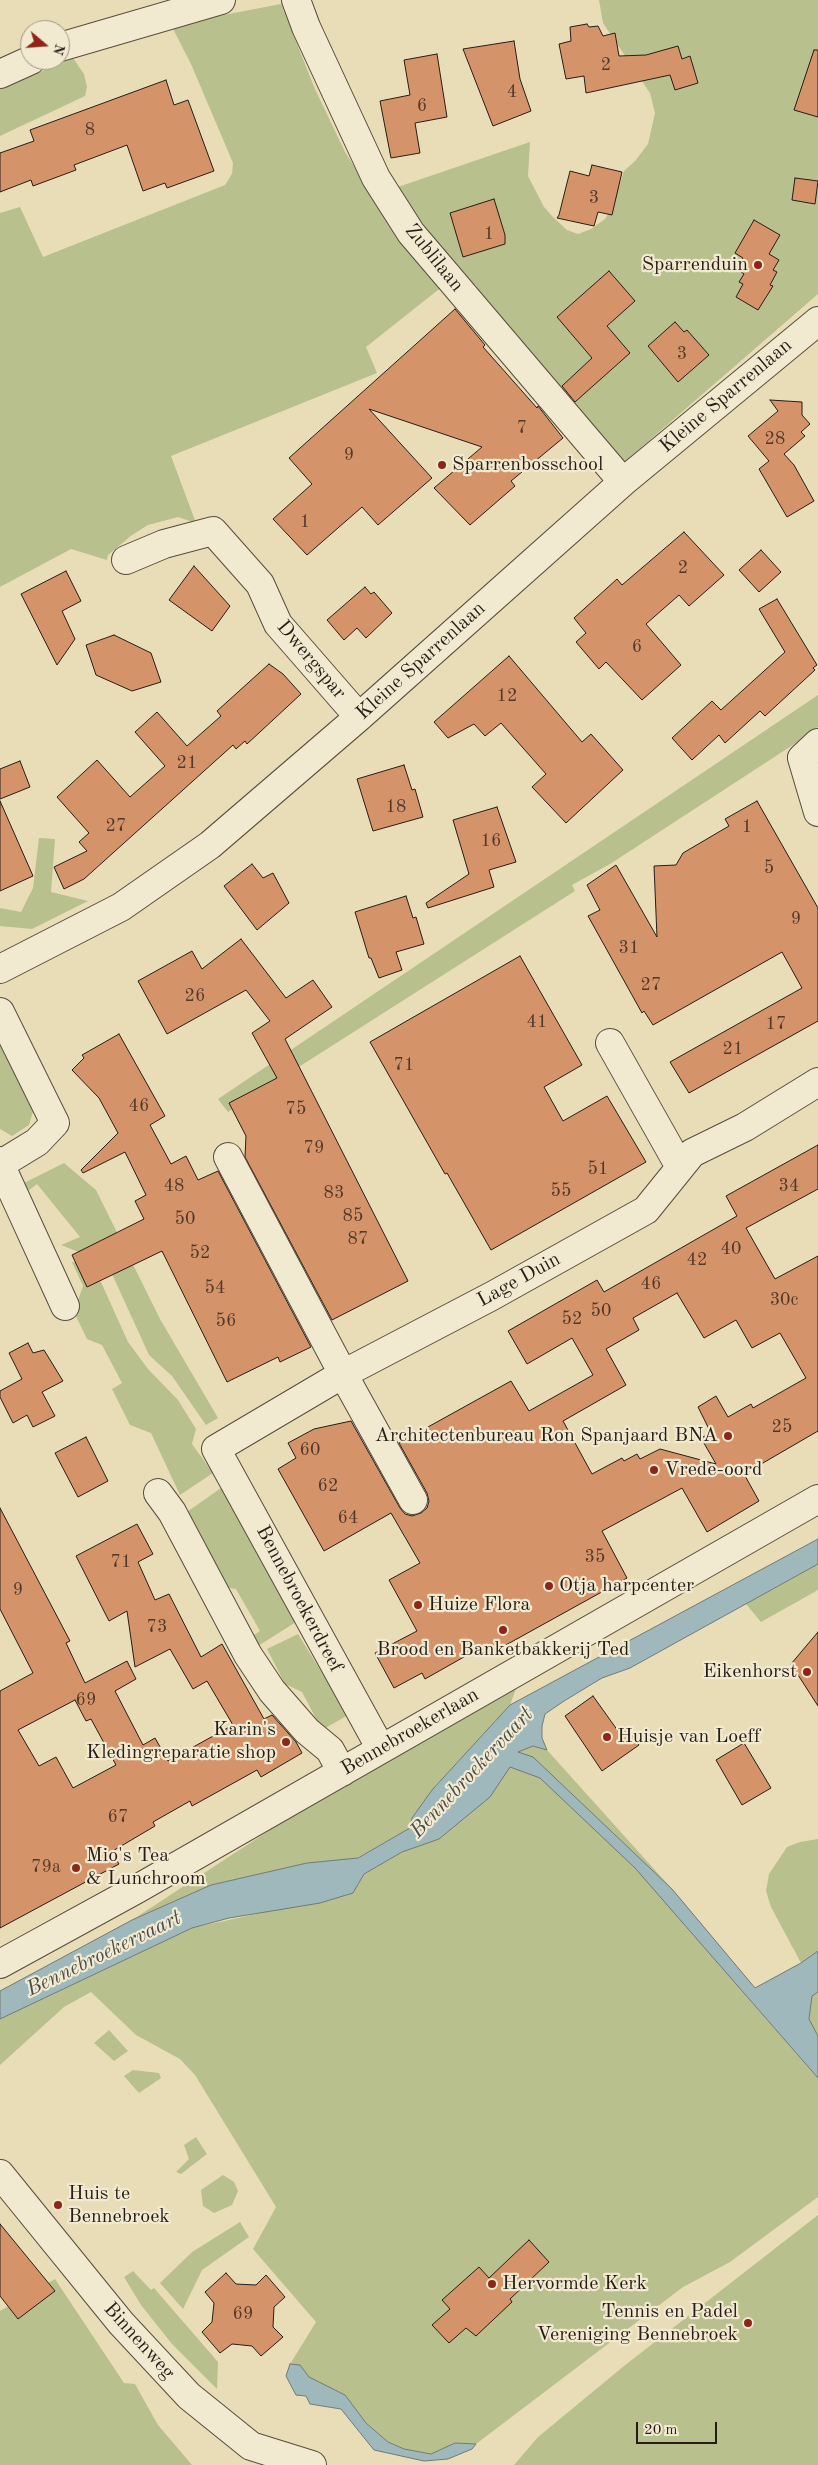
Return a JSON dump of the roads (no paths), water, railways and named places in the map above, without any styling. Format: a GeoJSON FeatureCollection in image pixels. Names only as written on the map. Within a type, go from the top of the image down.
{"type":"FeatureCollection","features":[{"type":"Feature","properties":{"kind":"street"},"geometry":{"type":"LineString","coordinates":[[70,44],[221,0]]}},
{"type":"Feature","properties":{"kind":"street","name":"Zublilaan"},"geometry":{"type":"LineString","coordinates":[[296,0],[306,27],[376,178],[411,233],[623,482]]}},
{"type":"Feature","properties":{"kind":"street"},"geometry":{"type":"LineString","coordinates":[[0,74],[20,65]]}},
{"type":"Feature","properties":{"kind":"street","name":"Kleine Sparrenlaan"},"geometry":{"type":"LineString","coordinates":[[0,969],[129,902],[210,845],[623,482],[816,325]]}},
{"type":"Feature","properties":{"kind":"street","name":"Dwergspar"},"geometry":{"type":"LineString","coordinates":[[126,560],[164,544],[213,531],[260,584],[278,624],[358,716]]}},
{"type":"Feature","properties":{"kind":"street"},"geometry":{"type":"LineString","coordinates":[[818,743],[802,758],[818,812]]}},
{"type":"Feature","properties":{"kind":"street"},"geometry":{"type":"LineString","coordinates":[[0,1012],[55,1123],[37,1142],[0,1163],[65,1306]]}},
{"type":"Feature","properties":{"kind":"street"},"geometry":{"type":"LineString","coordinates":[[610,1044],[680,1167]]}},
{"type":"Feature","properties":{"kind":"street","name":"Lage Duin"},"geometry":{"type":"LineString","coordinates":[[216,1449],[343,1374],[492,1296],[646,1210],[692,1153],[745,1127],[818,1082]]}},
{"type":"Feature","properties":{"kind":"street"},"geometry":{"type":"LineString","coordinates":[[228,1157],[343,1374],[414,1500]]}},
{"type":"Feature","properties":{"kind":"street","name":"Bennebroekerdreef"},"geometry":{"type":"LineString","coordinates":[[216,1449],[381,1749]]}},
{"type":"Feature","properties":{"kind":"street"},"geometry":{"type":"LineString","coordinates":[[158,1493],[172,1512],[248,1655],[272,1691],[308,1731],[330,1750],[342,1772]]}},
{"type":"Feature","properties":{"kind":"street","name":"Bennebroekerlaan"},"geometry":{"type":"LineString","coordinates":[[0,1964],[342,1772],[818,1499]]}},
{"type":"Feature","properties":{"kind":"street","name":"Binnenweg"},"geometry":{"type":"LineString","coordinates":[[0,2174],[121,2323],[189,2396],[251,2446],[312,2465]]}},
{"type":"Feature","properties":{"kind":"water","name":"Bennebroekervaart"},"geometry":{"type":"Polygon","coordinates":[[[818,1539],[818,1564],[630,1668],[602,1678],[564,1701],[545,1714],[542,1738],[547,1750],[533,1746],[518,1752],[533,1757],[672,1889],[755,1988],[801,1963],[818,1951],[818,1992],[812,1996],[809,2019],[818,2036],[818,2078],[635,1868],[540,1778],[510,1767],[490,1797],[439,1839],[402,1852],[364,1874],[353,1893],[320,1903],[229,1918],[192,1928],[0,2019],[0,1991],[132,1920],[211,1885],[307,1863],[358,1858],[410,1828],[412,1818],[432,1790],[510,1705],[818,1539]]]}},
{"type":"Feature","properties":{"kind":"water"},"geometry":{"type":"Polygon","coordinates":[[[290,2364],[300,2365],[309,2377],[345,2395],[366,2423],[388,2442],[404,2449],[431,2454],[455,2443],[476,2444],[472,2449],[448,2459],[424,2461],[374,2450],[341,2409],[310,2404],[306,2396],[296,2395],[286,2376],[290,2364]]]}},
{"type":"Feature","properties":{"kind":"place","name":"Sparrenduin"},"geometry":{"type":"Point","coordinates":[758,265]}},
{"type":"Feature","properties":{"kind":"place","name":"Sparrenbosschool"},"geometry":{"type":"Point","coordinates":[442,465]}},
{"type":"Feature","properties":{"kind":"place","name":"Architectenbureau Ron Spanjaard BNA"},"geometry":{"type":"Point","coordinates":[728,1436]}},
{"type":"Feature","properties":{"kind":"place","name":"Vrede-oord"},"geometry":{"type":"Point","coordinates":[654,1470]}},
{"type":"Feature","properties":{"kind":"place","name":"Otja harpcenter"},"geometry":{"type":"Point","coordinates":[549,1586]}},
{"type":"Feature","properties":{"kind":"place","name":"Huize Flora"},"geometry":{"type":"Point","coordinates":[418,1605]}},
{"type":"Feature","properties":{"kind":"place","name":"Brood en Banketbakkerij Ted"},"geometry":{"type":"Point","coordinates":[503,1630]}},
{"type":"Feature","properties":{"kind":"place","name":"Eikenhorst"},"geometry":{"type":"Point","coordinates":[807,1672]}},
{"type":"Feature","properties":{"kind":"place","name":"Huisje van Loeff"},"geometry":{"type":"Point","coordinates":[607,1737]}},
{"type":"Feature","properties":{"kind":"place","name":"Karin's Kledingreparatie shop"},"geometry":{"type":"Point","coordinates":[286,1742]}},
{"type":"Feature","properties":{"kind":"place","name":"Mio's Tea & Lunchroom"},"geometry":{"type":"Point","coordinates":[76,1868]}},
{"type":"Feature","properties":{"kind":"place","name":"Huis te Bennebroek"},"geometry":{"type":"Point","coordinates":[58,2205]}},
{"type":"Feature","properties":{"kind":"place","name":"Hervormde Kerk"},"geometry":{"type":"Point","coordinates":[492,2284]}},
{"type":"Feature","properties":{"kind":"place","name":"Tennis en Padel Vereniging Bennebroek"},"geometry":{"type":"Point","coordinates":[748,2323]}}]}
